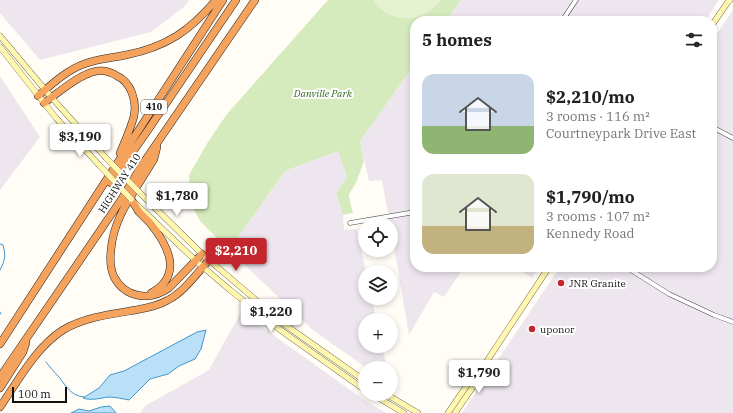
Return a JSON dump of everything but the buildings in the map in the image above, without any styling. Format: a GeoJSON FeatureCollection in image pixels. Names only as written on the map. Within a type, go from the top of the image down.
{"type":"FeatureCollection","features":[{"type":"Feature","properties":{"kind":"highway"},"geometry":{"type":"LineString","coordinates":[[38,96],[67,73],[82,64],[141,52],[155,48],[174,38],[186,30],[206,12],[216,0]]}},
{"type":"Feature","properties":{"kind":"highway","name":"HIGHWAY 410"},"geometry":{"type":"LineString","coordinates":[[0,344],[223,0]]}},
{"type":"Feature","properties":{"kind":"highway"},"geometry":{"type":"LineString","coordinates":[[17,319],[236,0]]}},
{"type":"Feature","properties":{"kind":"highway","name":"HIGHWAY 410"},"geometry":{"type":"LineString","coordinates":[[0,377],[255,0]]}},
{"type":"Feature","properties":{"kind":"highway"},"geometry":{"type":"LineString","coordinates":[[44,103],[83,76],[97,71],[109,72],[120,77],[130,87],[134,100],[134,115],[120,154],[102,182],[85,214]]}},
{"type":"Feature","properties":{"kind":"highway"},"geometry":{"type":"LineString","coordinates":[[158,143],[154,158],[124,206],[118,219],[111,243],[110,261],[115,278],[125,290],[135,295],[150,297],[164,292],[169,288],[202,254]]}},
{"type":"Feature","properties":{"kind":"highway"},"geometry":{"type":"LineString","coordinates":[[131,199],[164,244],[169,256],[170,267],[170,273],[167,279],[159,289],[145,295],[135,295]]}},
{"type":"Feature","properties":{"kind":"highway"},"geometry":{"type":"LineString","coordinates":[[0,407],[43,346],[62,331],[80,322],[150,307],[168,300],[181,290],[209,260]]}},
{"type":"Feature","properties":{"kind":"highway"},"geometry":{"type":"LineString","coordinates":[[0,388],[23,352],[29,335]]}},
{"type":"Feature","properties":{"kind":"main road"},"geometry":{"type":"LineString","coordinates":[[717,18],[729,1]]}},
{"type":"Feature","properties":{"kind":"main road"},"geometry":{"type":"LineString","coordinates":[[0,36],[52,98],[107,159],[202,254],[284,324],[358,376]]}},
{"type":"Feature","properties":{"kind":"main road"},"geometry":{"type":"LineString","coordinates":[[0,47],[56,118],[131,199],[196,261],[279,329],[358,385]]}},
{"type":"Feature","properties":{"kind":"main road"},"geometry":{"type":"LineString","coordinates":[[455,413],[483,372],[483,367],[546,272]]}},
{"type":"Feature","properties":{"kind":"main road"},"geometry":{"type":"LineString","coordinates":[[448,413],[478,369],[483,367]]}},
{"type":"Feature","properties":{"kind":"main road"},"geometry":{"type":"LineString","coordinates":[[384,401],[404,413]]}},
{"type":"Feature","properties":{"kind":"main road"},"geometry":{"type":"LineString","coordinates":[[398,401],[418,413]]}},
{"type":"Feature","properties":{"kind":"street"},"geometry":{"type":"LineString","coordinates":[[565,16],[576,0]]}},
{"type":"Feature","properties":{"kind":"street"},"geometry":{"type":"LineString","coordinates":[[717,130],[733,138]]}},
{"type":"Feature","properties":{"kind":"street"},"geometry":{"type":"LineString","coordinates":[[350,223],[410,213]]}},
{"type":"Feature","properties":{"kind":"street"},"geometry":{"type":"LineString","coordinates":[[634,272],[669,294],[714,315],[733,322]]}},
{"type":"Feature","properties":{"kind":"shaded area"},"geometry":{"type":"Polygon","coordinates":[[[0,0],[189,0],[184,7],[151,32],[40,60],[0,13],[0,0]]]}},
{"type":"Feature","properties":{"kind":"shaded area"},"geometry":{"type":"Polygon","coordinates":[[[461,0],[719,0],[708,16],[450,16],[461,0]]]}},
{"type":"Feature","properties":{"kind":"shaded area"},"geometry":{"type":"Polygon","coordinates":[[[733,10],[733,413],[462,413],[557,272],[717,272],[717,34],[733,10]]]}},
{"type":"Feature","properties":{"kind":"shaded area"},"geometry":{"type":"Polygon","coordinates":[[[410,71],[410,272],[461,272],[444,297],[434,292],[409,335],[396,257],[398,257],[398,217],[389,217],[382,180],[369,181],[360,141],[410,71]]]}},
{"type":"Feature","properties":{"kind":"shaded area"},"geometry":{"type":"Polygon","coordinates":[[[0,76],[40,137],[0,190],[0,76]]]}},
{"type":"Feature","properties":{"kind":"shaded area"},"geometry":{"type":"Polygon","coordinates":[[[338,151],[347,177],[336,193],[343,215],[344,230],[357,229],[358,257],[363,257],[365,265],[358,265],[358,305],[373,305],[375,313],[358,313],[358,353],[384,353],[385,361],[358,362],[314,331],[229,250],[285,171],[338,151]]]}},
{"type":"Feature","properties":{"kind":"shaded area"},"geometry":{"type":"Polygon","coordinates":[[[523,272],[536,272],[532,278],[523,272]]]}},
{"type":"Feature","properties":{"kind":"shaded area"},"geometry":{"type":"Polygon","coordinates":[[[241,312],[358,396],[358,401],[366,401],[386,413],[140,413],[145,406],[209,370],[241,312]]]}},
{"type":"Feature","properties":{"kind":"green space","name":"Danville Park"},"geometry":{"type":"Polygon","coordinates":[[[328,0],[461,0],[450,16],[410,16],[410,71],[360,141],[364,161],[356,183],[349,195],[353,213],[343,215],[336,193],[347,177],[338,151],[285,171],[229,250],[200,221],[190,202],[189,175],[208,142],[227,114],[328,0]]]}},
{"type":"Feature","properties":{"kind":"green space"},"geometry":{"type":"Polygon","coordinates":[[[373,0],[441,0],[434,8],[425,14],[410,16],[410,18],[397,17],[388,14],[373,0]]]}},
{"type":"Feature","properties":{"kind":"water"},"geometry":{"type":"Polygon","coordinates":[[[206,330],[201,349],[195,359],[179,366],[168,374],[150,379],[129,400],[112,397],[93,399],[83,398],[99,388],[110,375],[124,371],[197,332],[206,330]]]}},
{"type":"Feature","properties":{"kind":"water"},"geometry":{"type":"Polygon","coordinates":[[[110,406],[116,413],[71,413],[79,409],[89,411],[110,406]]]}},
{"type":"Feature","properties":{"kind":"waterway"},"geometry":{"type":"LineString","coordinates":[[0,244],[3,245],[5,255],[0,270]]}},
{"type":"Feature","properties":{"kind":"waterway"},"geometry":{"type":"LineString","coordinates":[[46,362],[72,393],[84,397]]}},
{"type":"Feature","properties":{"kind":"place","name":"JNR Granite"},"geometry":{"type":"Point","coordinates":[561,283]}},
{"type":"Feature","properties":{"kind":"place","name":"uponor"},"geometry":{"type":"Point","coordinates":[532,329]}}]}
